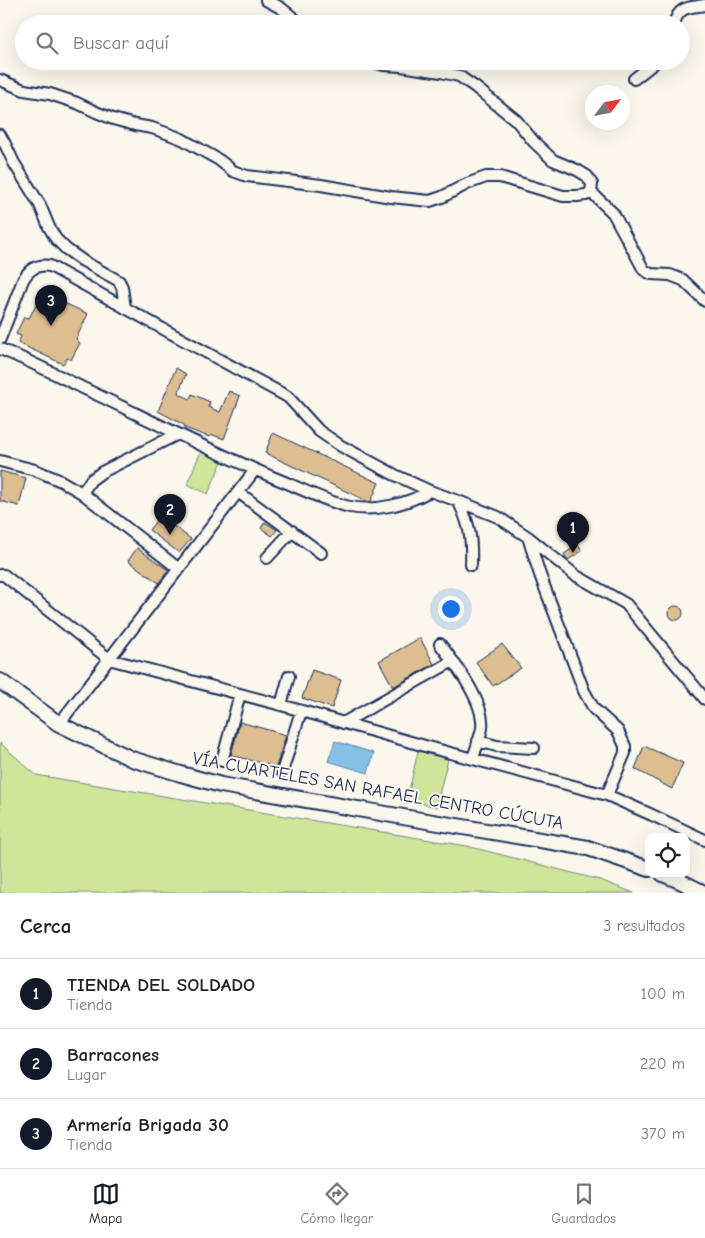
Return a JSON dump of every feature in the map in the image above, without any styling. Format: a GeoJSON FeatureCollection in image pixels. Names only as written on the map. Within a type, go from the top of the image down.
{"type":"FeatureCollection","features":[{"type":"Feature","properties":{"kind":"main road","name":"VÍA CUARTELES SAN RAFAEL CENTRO CÚCUTA"},"geometry":{"type":"LineString","coordinates":[[0,681],[59,724],[132,759],[181,774],[213,782],[588,848],[645,868]]}},
{"type":"Feature","properties":{"kind":"main road"},"geometry":{"type":"LineString","coordinates":[[673,878],[704,893]]}},
{"type":"Feature","properties":{"kind":"street"},"geometry":{"type":"LineString","coordinates":[[266,0],[290,15]]}},
{"type":"Feature","properties":{"kind":"street"},"geometry":{"type":"LineString","coordinates":[[677,15],[686,7],[705,5]]}},
{"type":"Feature","properties":{"kind":"street"},"geometry":{"type":"LineString","coordinates":[[428,70],[459,76],[475,87],[516,120],[534,142],[553,160],[587,176],[592,184],[591,192]]}},
{"type":"Feature","properties":{"kind":"street"},"geometry":{"type":"LineString","coordinates":[[634,80],[646,70]]}},
{"type":"Feature","properties":{"kind":"street"},"geometry":{"type":"LineString","coordinates":[[0,80],[24,90],[50,94],[77,103],[113,119],[176,136],[233,171],[247,176],[430,201],[486,177],[500,178],[563,196],[577,196],[591,192]]}},
{"type":"Feature","properties":{"kind":"street"},"geometry":{"type":"LineString","coordinates":[[0,135],[14,163],[40,205],[56,239],[76,256],[119,281],[122,287],[125,308]]}},
{"type":"Feature","properties":{"kind":"street"},"geometry":{"type":"LineString","coordinates":[[591,192],[613,213],[644,270],[651,274],[670,275],[683,280],[705,300]]}},
{"type":"Feature","properties":{"kind":"street"},"geometry":{"type":"LineString","coordinates":[[0,339],[23,280],[28,272],[41,265],[50,266],[288,397],[319,430],[341,446],[430,491],[498,517],[528,537],[575,575],[626,604],[705,699]]}},
{"type":"Feature","properties":{"kind":"street"},"geometry":{"type":"LineString","coordinates":[[0,349],[255,470],[333,502],[350,507],[368,508],[401,504],[416,499],[430,491]]}},
{"type":"Feature","properties":{"kind":"street"},"geometry":{"type":"LineString","coordinates":[[82,493],[91,480],[102,472],[178,434]]}},
{"type":"Feature","properties":{"kind":"street"},"geometry":{"type":"LineString","coordinates":[[0,461],[35,470],[61,480],[82,493],[178,569]]}},
{"type":"Feature","properties":{"kind":"street"},"geometry":{"type":"LineString","coordinates":[[59,724],[255,470]]}},
{"type":"Feature","properties":{"kind":"street"},"geometry":{"type":"LineString","coordinates":[[238,492],[321,553]]}},
{"type":"Feature","properties":{"kind":"street"},"geometry":{"type":"LineString","coordinates":[[458,501],[465,514],[469,529],[471,565]]}},
{"type":"Feature","properties":{"kind":"street"},"geometry":{"type":"LineString","coordinates":[[267,558],[292,531]]}},
{"type":"Feature","properties":{"kind":"street"},"geometry":{"type":"LineString","coordinates":[[528,537],[540,575],[584,691],[594,709],[618,731],[625,746],[625,753],[607,795]]}},
{"type":"Feature","properties":{"kind":"street"},"geometry":{"type":"LineString","coordinates":[[0,575],[4,575],[109,659],[607,795],[705,840]]}},
{"type":"Feature","properties":{"kind":"street"},"geometry":{"type":"LineString","coordinates":[[440,644],[475,697],[481,715],[482,728],[473,758]]}},
{"type":"Feature","properties":{"kind":"street"},"geometry":{"type":"LineString","coordinates":[[343,723],[453,661]]}},
{"type":"Feature","properties":{"kind":"street"},"geometry":{"type":"LineString","coordinates":[[281,705],[289,676]]}},
{"type":"Feature","properties":{"kind":"street"},"geometry":{"type":"LineString","coordinates":[[222,761],[240,694]]}},
{"type":"Feature","properties":{"kind":"street"},"geometry":{"type":"LineString","coordinates":[[282,772],[301,711]]}},
{"type":"Feature","properties":{"kind":"street"},"geometry":{"type":"LineString","coordinates":[[478,741],[497,746],[534,748]]}},
{"type":"Feature","properties":{"kind":"green space"},"geometry":{"type":"Polygon","coordinates":[[[202,449],[223,459],[208,494],[187,484],[202,449]]]}},
{"type":"Feature","properties":{"kind":"green space"},"geometry":{"type":"Polygon","coordinates":[[[0,743],[36,775],[467,846],[600,880],[634,893],[0,893],[0,743]]]}},
{"type":"Feature","properties":{"kind":"green space"},"geometry":{"type":"Polygon","coordinates":[[[418,751],[448,759],[436,807],[407,800],[418,751]]]}},
{"type":"Feature","properties":{"kind":"water"},"geometry":{"type":"Polygon","coordinates":[[[335,741],[374,753],[368,773],[328,761],[335,741]]]}},
{"type":"Feature","properties":{"kind":"building"},"geometry":{"type":"Polygon","coordinates":[[[43,293],[88,314],[76,339],[80,343],[71,360],[67,358],[63,364],[18,343],[21,336],[16,334],[24,317],[29,318],[43,293]]]}},
{"type":"Feature","properties":{"kind":"building"},"geometry":{"type":"Polygon","coordinates":[[[176,368],[186,374],[178,393],[190,399],[192,394],[210,402],[208,407],[220,412],[229,391],[240,396],[224,439],[213,435],[209,437],[185,428],[184,425],[158,411],[176,368]]]}},
{"type":"Feature","properties":{"kind":"building"},"geometry":{"type":"Polygon","coordinates":[[[273,433],[379,483],[371,501],[369,502],[265,453],[273,433]]]}},
{"type":"Feature","properties":{"kind":"building"},"geometry":{"type":"Polygon","coordinates":[[[0,471],[26,478],[19,506],[0,501],[0,471]]]}},
{"type":"Feature","properties":{"kind":"building"},"geometry":{"type":"Polygon","coordinates":[[[160,516],[191,539],[179,553],[149,530],[160,516]]]}},
{"type":"Feature","properties":{"kind":"building"},"geometry":{"type":"Polygon","coordinates":[[[265,522],[277,530],[272,536],[261,528],[265,522]]]}},
{"type":"Feature","properties":{"kind":"building"},"geometry":{"type":"Polygon","coordinates":[[[578,545],[582,551],[568,560],[564,554],[578,545]]]}},
{"type":"Feature","properties":{"kind":"building"},"geometry":{"type":"Polygon","coordinates":[[[137,548],[168,570],[159,583],[128,561],[137,548]]]}},
{"type":"Feature","properties":{"kind":"building"},"geometry":{"type":"Polygon","coordinates":[[[676,606],[681,608],[683,613],[681,618],[676,620],[671,618],[669,613],[671,608],[676,606]]]}},
{"type":"Feature","properties":{"kind":"building"},"geometry":{"type":"Polygon","coordinates":[[[420,638],[434,664],[393,687],[379,661],[420,638]]]}},
{"type":"Feature","properties":{"kind":"building"},"geometry":{"type":"Polygon","coordinates":[[[502,644],[521,668],[493,686],[476,662],[502,644]]]}},
{"type":"Feature","properties":{"kind":"building"},"geometry":{"type":"Polygon","coordinates":[[[312,670],[341,680],[332,708],[302,698],[312,670]]]}},
{"type":"Feature","properties":{"kind":"building"},"geometry":{"type":"Polygon","coordinates":[[[240,722],[286,735],[276,767],[231,755],[240,722]]]}},
{"type":"Feature","properties":{"kind":"building"},"geometry":{"type":"Polygon","coordinates":[[[644,746],[683,763],[672,789],[635,769],[644,746]]]}},
{"type":"Feature","properties":{"kind":"place","name":"Armería Brigada 30"},"geometry":{"type":"Point","coordinates":[51,326]}},
{"type":"Feature","properties":{"kind":"place","name":"Barracones"},"geometry":{"type":"Point","coordinates":[170,535]}},
{"type":"Feature","properties":{"kind":"place","name":"TIENDA DEL SOLDADO"},"geometry":{"type":"Point","coordinates":[573,553]}}]}
